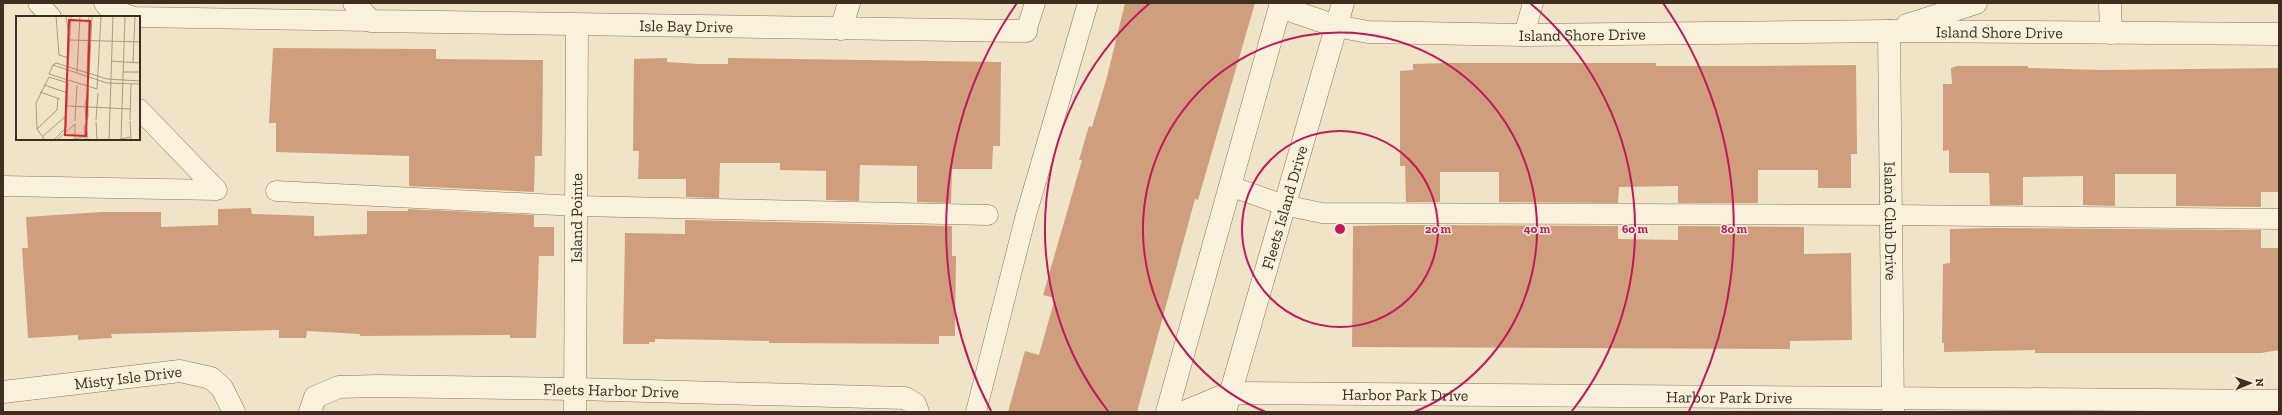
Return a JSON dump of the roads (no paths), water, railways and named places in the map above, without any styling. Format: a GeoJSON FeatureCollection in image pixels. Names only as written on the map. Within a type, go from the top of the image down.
{"type":"FeatureCollection","features":[{"type":"Feature","properties":{"kind":"street"},"geometry":{"type":"LineString","coordinates":[[354,3],[371,21]]}},
{"type":"Feature","properties":{"kind":"street"},"geometry":{"type":"LineString","coordinates":[[841,29],[849,3]]}},
{"type":"Feature","properties":{"kind":"street","name":"Fleets Island Drive"},"geometry":{"type":"LineString","coordinates":[[1227,403],[1343,3]]}},
{"type":"Feature","properties":{"kind":"street","name":"Island Shore Drive"},"geometry":{"type":"LineString","coordinates":[[1889,31],[1976,3]]}},
{"type":"Feature","properties":{"kind":"street"},"geometry":{"type":"LineString","coordinates":[[2110,3],[2111,33]]}},
{"type":"Feature","properties":{"kind":"street"},"geometry":{"type":"LineString","coordinates":[[1167,412],[1280,5]]}},
{"type":"Feature","properties":{"kind":"street","name":"Island Shore Drive"},"geometry":{"type":"LineString","coordinates":[[1280,5],[1336,26],[1368,32],[1524,35],[1889,31],[2279,34]]}},
{"type":"Feature","properties":{"kind":"street","name":"Isle Bay Drive"},"geometry":{"type":"LineString","coordinates":[[371,21],[1026,31]]}},
{"type":"Feature","properties":{"kind":"street","name":"Island Pointe"},"geometry":{"type":"LineString","coordinates":[[576,412],[577,25]]}},
{"type":"Feature","properties":{"kind":"street","name":"Island Club Drive"},"geometry":{"type":"LineString","coordinates":[[1889,31],[1893,405]]}},
{"type":"Feature","properties":{"kind":"street","name":"Misty Isle Drive"},"geometry":{"type":"LineString","coordinates":[[3,392],[180,371],[212,378],[222,388],[234,412]]}},
{"type":"Feature","properties":{"kind":"street","name":"Fleets Harbor Drive"},"geometry":{"type":"LineString","coordinates":[[310,412],[315,397],[339,388],[576,389],[905,398],[915,404],[918,412]]}},
{"type":"Feature","properties":{"kind":"street","name":"Harbor Park Drive"},"geometry":{"type":"LineString","coordinates":[[1184,412],[1227,403],[1893,405],[2279,401]]}},
{"type":"Feature","properties":{"kind":"lane"},"geometry":{"type":"LineString","coordinates":[[38,3],[50,16]]}},
{"type":"Feature","properties":{"kind":"lane"},"geometry":{"type":"LineString","coordinates":[[104,3],[108,8],[131,16]]}},
{"type":"Feature","properties":{"kind":"lane"},"geometry":{"type":"LineString","coordinates":[[1026,31],[1035,3]]}},
{"type":"Feature","properties":{"kind":"lane"},"geometry":{"type":"LineString","coordinates":[[976,412],[1026,215],[1088,3]]}},
{"type":"Feature","properties":{"kind":"lane"},"geometry":{"type":"LineString","coordinates":[[1524,35],[1533,3]]}},
{"type":"Feature","properties":{"kind":"lane"},"geometry":{"type":"LineString","coordinates":[[140,17],[371,21]]}},
{"type":"Feature","properties":{"kind":"lane"},"geometry":{"type":"LineString","coordinates":[[3,186],[217,190],[140,109]]}},
{"type":"Feature","properties":{"kind":"lane"},"geometry":{"type":"LineString","coordinates":[[1230,186],[1284,205],[1322,213],[1892,215],[2279,219]]}},
{"type":"Feature","properties":{"kind":"lane"},"geometry":{"type":"LineString","coordinates":[[276,191],[577,206],[988,214]]}}]}
